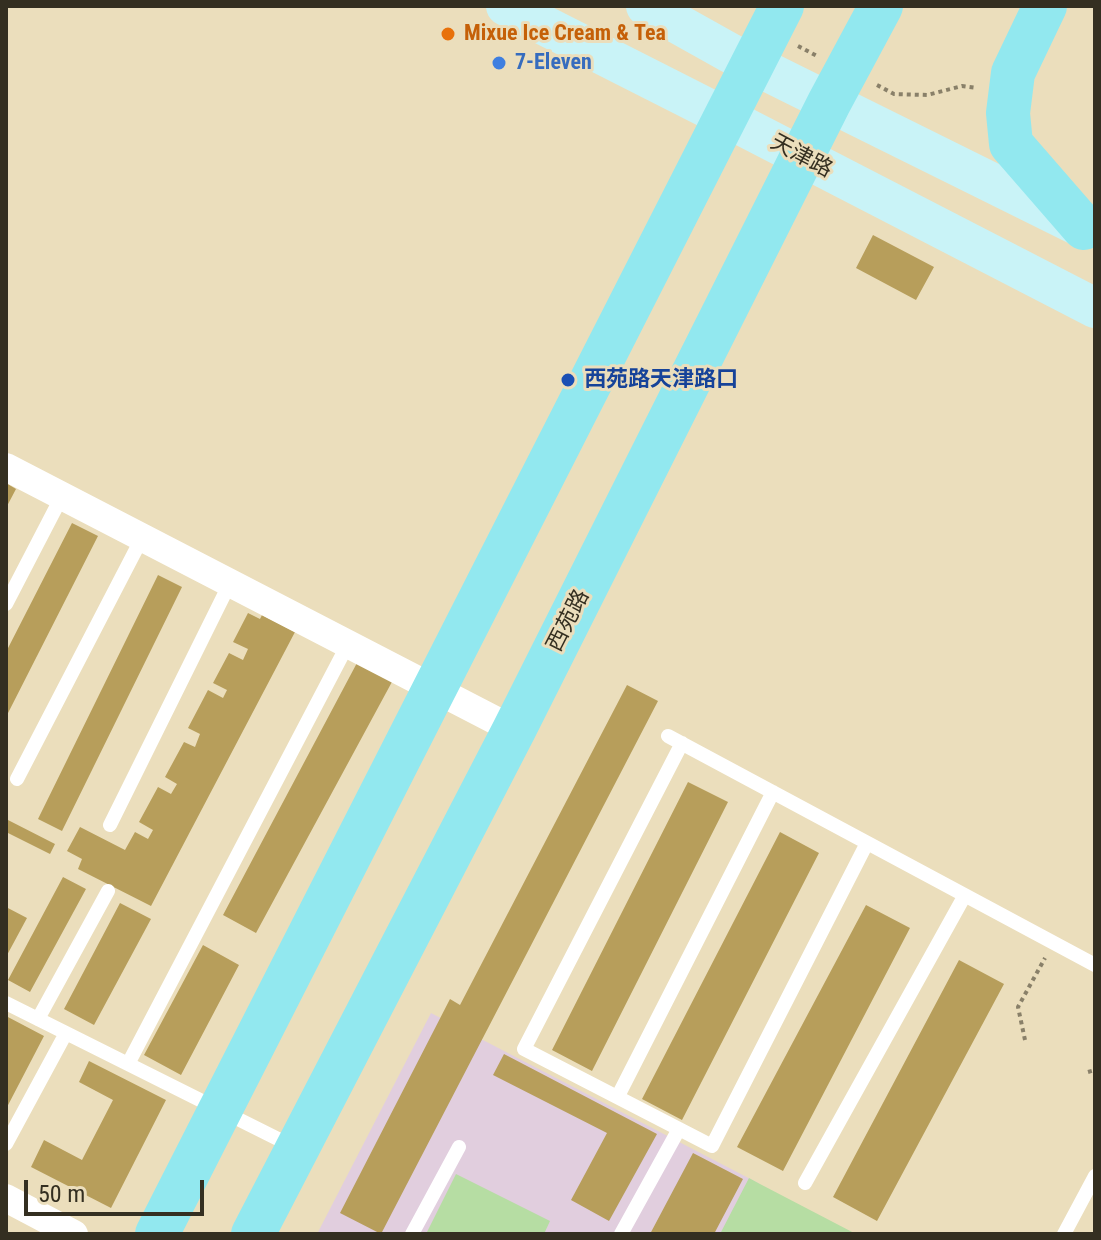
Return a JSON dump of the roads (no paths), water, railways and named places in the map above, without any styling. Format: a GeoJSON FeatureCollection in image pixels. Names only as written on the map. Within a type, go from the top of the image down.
{"type":"FeatureCollection","features":[{"type":"Feature","properties":{"kind":"main road","name":"天津路"},"geometry":{"type":"LineString","coordinates":[[506,6],[1095,308]]}},
{"type":"Feature","properties":{"kind":"main road"},"geometry":{"type":"LineString","coordinates":[[646,6],[730,53],[1090,231]]}},
{"type":"Feature","properties":{"kind":"main road"},"geometry":{"type":"LineString","coordinates":[[157,1234],[782,6]]}},
{"type":"Feature","properties":{"kind":"main road","name":"西苑路"},"geometry":{"type":"LineString","coordinates":[[253,1234],[514,730],[829,103],[881,6]]}},
{"type":"Feature","properties":{"kind":"main road"},"geometry":{"type":"LineString","coordinates":[[1045,6],[1013,73],[1008,113],[1011,144],[1090,231]]}},
{"type":"Feature","properties":{"kind":"street"},"geometry":{"type":"LineString","coordinates":[[6,467],[514,730]]}},
{"type":"Feature","properties":{"kind":"street"},"geometry":{"type":"LineString","coordinates":[[6,1198],[74,1234]]}},
{"type":"Feature","properties":{"kind":"lane"},"geometry":{"type":"LineString","coordinates":[[6,604],[62,496]]}},
{"type":"Feature","properties":{"kind":"lane"},"geometry":{"type":"LineString","coordinates":[[17,779],[142,538]]}},
{"type":"Feature","properties":{"kind":"lane"},"geometry":{"type":"LineString","coordinates":[[110,825],[230,583]]}},
{"type":"Feature","properties":{"kind":"lane"},"geometry":{"type":"LineString","coordinates":[[128,1064],[348,644]]}},
{"type":"Feature","properties":{"kind":"lane"},"geometry":{"type":"LineString","coordinates":[[668,736],[1095,965]]}},
{"type":"Feature","properties":{"kind":"lane"},"geometry":{"type":"LineString","coordinates":[[682,743],[524,1049],[712,1146],[867,843]]}},
{"type":"Feature","properties":{"kind":"lane"},"geometry":{"type":"LineString","coordinates":[[618,1096],[773,792]]}},
{"type":"Feature","properties":{"kind":"lane"},"geometry":{"type":"LineString","coordinates":[[38,1019],[108,891]]}},
{"type":"Feature","properties":{"kind":"lane"},"geometry":{"type":"LineString","coordinates":[[805,1183],[965,895]]}},
{"type":"Feature","properties":{"kind":"lane"},"geometry":{"type":"LineString","coordinates":[[6,1003],[297,1148]]}},
{"type":"Feature","properties":{"kind":"lane"},"geometry":{"type":"LineString","coordinates":[[6,1144],[66,1033]]}},
{"type":"Feature","properties":{"kind":"lane"},"geometry":{"type":"LineString","coordinates":[[621,1234],[679,1129]]}},
{"type":"Feature","properties":{"kind":"lane"},"geometry":{"type":"LineString","coordinates":[[412,1234],[459,1147]]}},
{"type":"Feature","properties":{"kind":"lane"},"geometry":{"type":"LineString","coordinates":[[1064,1234],[1095,1176]]}},
{"type":"Feature","properties":{"kind":"place","name":"Mixue Ice Cream & Tea"},"geometry":{"type":"Point","coordinates":[448,34]}},
{"type":"Feature","properties":{"kind":"place","name":"7-Eleven"},"geometry":{"type":"Point","coordinates":[499,63]}},
{"type":"Feature","properties":{"kind":"place","name":"西苑路天津路口"},"geometry":{"type":"Point","coordinates":[568,380]}}]}
